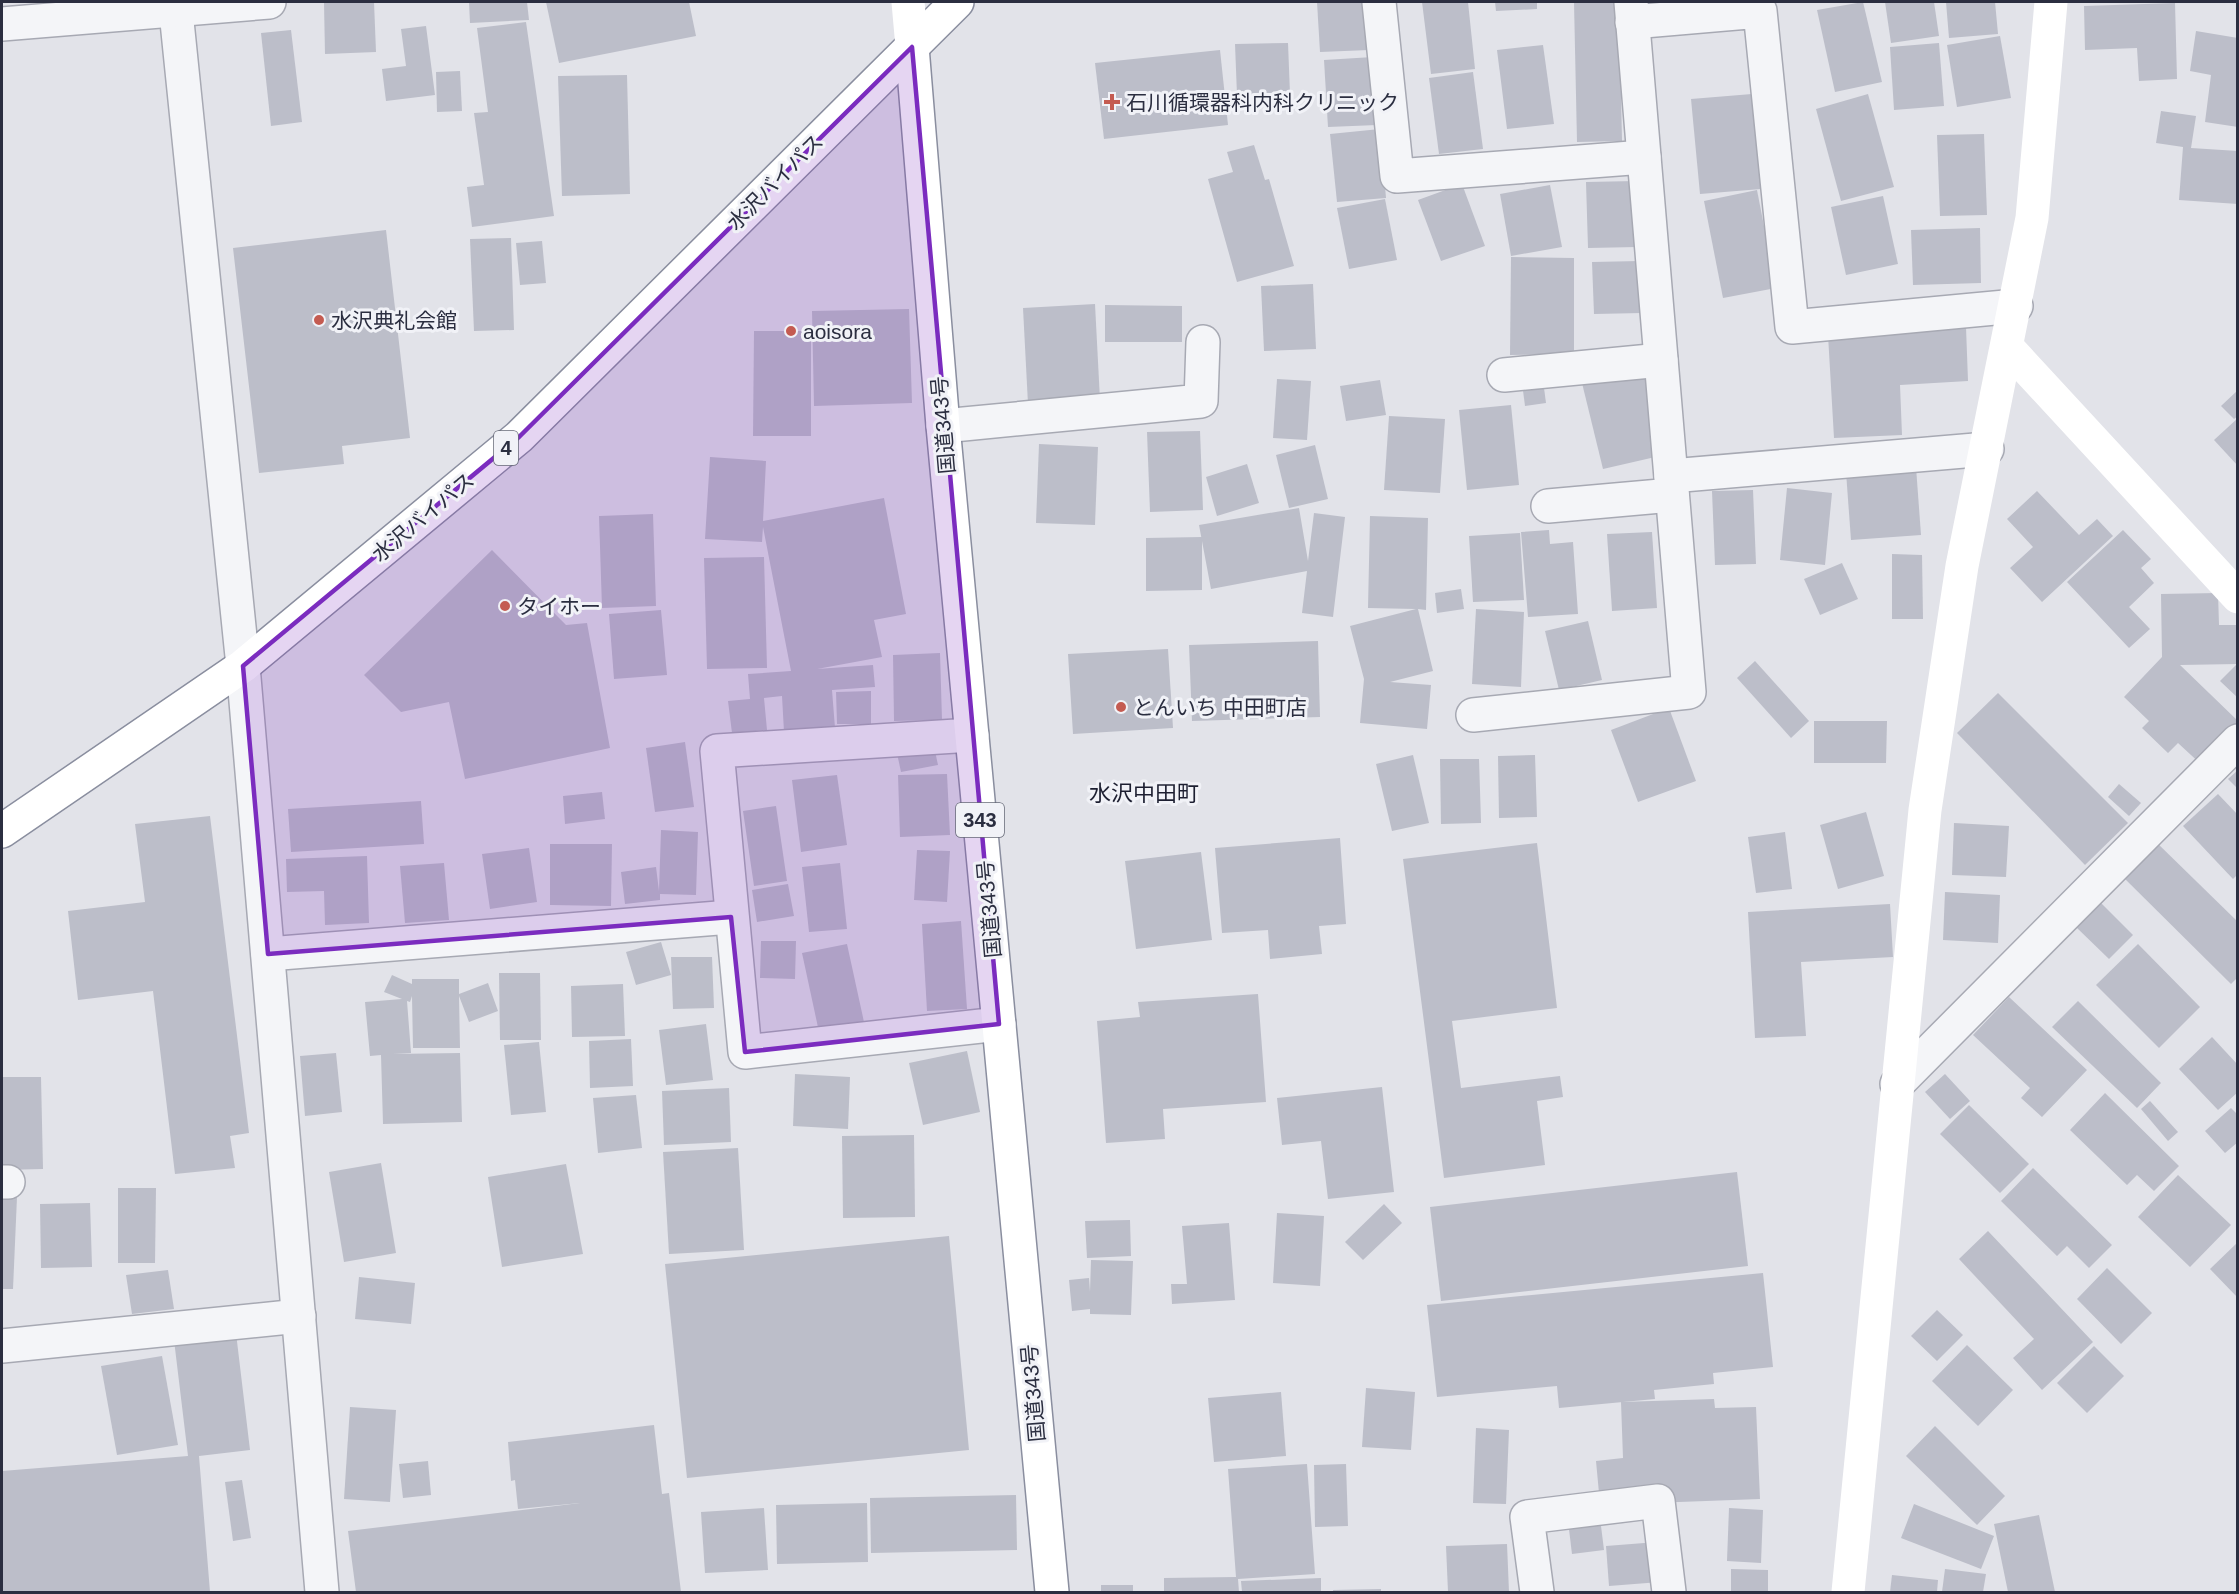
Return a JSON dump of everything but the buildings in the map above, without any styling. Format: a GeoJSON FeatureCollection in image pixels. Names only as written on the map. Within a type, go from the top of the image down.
{"type":"FeatureCollection","features":[{"type":"Feature","properties":{"kind":"main road","name":"国道343号"},"geometry":{"type":"LineString","coordinates":[[909,2],[943,426],[1052,1593]]}},
{"type":"Feature","properties":{"kind":"main road","name":"水沢バイパス"},"geometry":{"type":"LineString","coordinates":[[2,831],[243,666],[519,437],[957,2]]}},
{"type":"Feature","properties":{"kind":"main road"},"geometry":{"type":"LineString","coordinates":[[1848,1593],[1925,810],[1962,566],[2008,348],[2032,218],[2051,2]]}},
{"type":"Feature","properties":{"kind":"main road"},"geometry":{"type":"LineString","coordinates":[[2008,348],[2238,597]]}},
{"type":"Feature","properties":{"kind":"street"},"geometry":{"type":"LineString","coordinates":[[2,24],[175,6],[269,2]]}},
{"type":"Feature","properties":{"kind":"street"},"geometry":{"type":"LineString","coordinates":[[1379,2],[1397,176],[1644,157]]}},
{"type":"Feature","properties":{"kind":"street"},"geometry":{"type":"LineString","coordinates":[[175,6],[243,666],[322,1593]]}},
{"type":"Feature","properties":{"kind":"street"},"geometry":{"type":"LineString","coordinates":[[1473,715],[1689,692],[1632,12],[1760,11],[1792,327],[2016,306]]}},
{"type":"Feature","properties":{"kind":"street"},"geometry":{"type":"LineString","coordinates":[[943,426],[1201,401],[1203,342]]}},
{"type":"Feature","properties":{"kind":"street"},"geometry":{"type":"LineString","coordinates":[[1504,375],[1661,360]]}},
{"type":"Feature","properties":{"kind":"street"},"geometry":{"type":"LineString","coordinates":[[1548,506],[1672,486],[1987,449]]}},
{"type":"Feature","properties":{"kind":"street"},"geometry":{"type":"LineString","coordinates":[[972,735],[717,751],[731,917],[745,1052],[999,1024]]}},
{"type":"Feature","properties":{"kind":"street"},"geometry":{"type":"LineString","coordinates":[[1897,1084],[2238,741]]}},
{"type":"Feature","properties":{"kind":"street"},"geometry":{"type":"LineString","coordinates":[[268,954],[731,917]]}},
{"type":"Feature","properties":{"kind":"street"},"geometry":{"type":"LineString","coordinates":[[2,1346],[299,1316]]}},
{"type":"Feature","properties":{"kind":"street"},"geometry":{"type":"LineString","coordinates":[[1537,1593],[1527,1517],[1658,1500],[1669,1593]]}},
{"type":"Feature","properties":{"kind":"highlighted area"},"geometry":{"type":"Polygon","coordinates":[[[912,47],[999,1024],[745,1052],[731,917],[268,954],[243,666],[519,437],[912,47]]]}},
{"type":"Feature","properties":{"kind":"place","name":"石川循環器科内科クリニック"},"geometry":{"type":"Point","coordinates":[1112,102]}},
{"type":"Feature","properties":{"kind":"place","name":"水沢典礼会館"},"geometry":{"type":"Point","coordinates":[319,320]}},
{"type":"Feature","properties":{"kind":"place","name":"aoisora"},"geometry":{"type":"Point","coordinates":[791,331]}},
{"type":"Feature","properties":{"kind":"place","name":"タイホー"},"geometry":{"type":"Point","coordinates":[505,606]}},
{"type":"Feature","properties":{"kind":"place","name":"とんいち 中田町店"},"geometry":{"type":"Point","coordinates":[1121,707]}},
{"type":"Feature","properties":{"kind":"district","name":"水沢中田町"},"geometry":{"type":"Point","coordinates":[1144,793]}}]}
